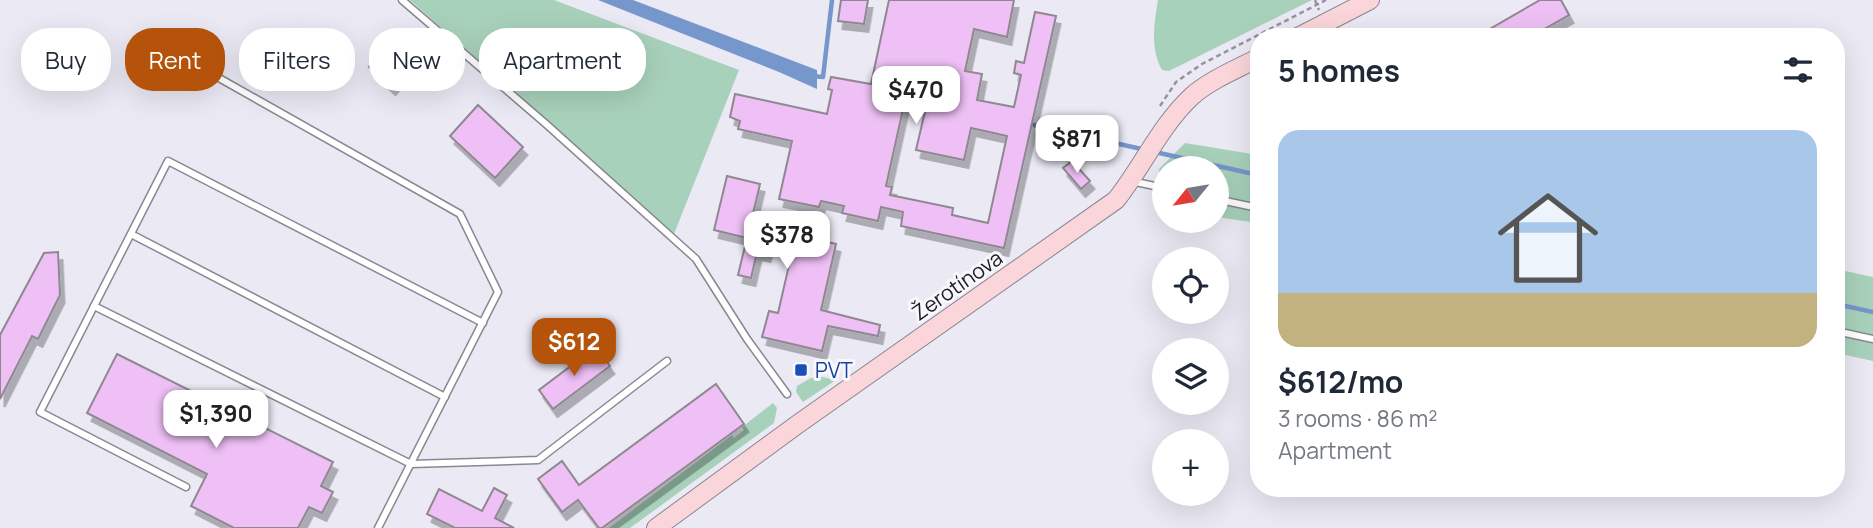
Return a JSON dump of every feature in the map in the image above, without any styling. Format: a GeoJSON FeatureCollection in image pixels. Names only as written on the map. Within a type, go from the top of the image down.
{"type":"FeatureCollection","features":[{"type":"Feature","properties":{"kind":"street"},"geometry":{"type":"LineString","coordinates":[[1316,28],[1370,0]]}},
{"type":"Feature","properties":{"kind":"street","name":"Žerotínova"},"geometry":{"type":"LineString","coordinates":[[656,528],[798,424],[1116,201],[1172,116],[1195,94],[1250,63]]}},
{"type":"Feature","properties":{"kind":"lane"},"geometry":{"type":"LineString","coordinates":[[402,0],[546,124],[696,259],[747,339],[787,394]]}},
{"type":"Feature","properties":{"kind":"lane"},"geometry":{"type":"LineString","coordinates":[[225,81],[460,214],[498,292],[378,528]]}},
{"type":"Feature","properties":{"kind":"lane"},"geometry":{"type":"LineString","coordinates":[[186,486],[40,412],[169,161],[483,323]]}},
{"type":"Feature","properties":{"kind":"lane"},"geometry":{"type":"LineString","coordinates":[[1131,181],[1152,185]]}},
{"type":"Feature","properties":{"kind":"lane"},"geometry":{"type":"LineString","coordinates":[[1229,202],[1250,206]]}},
{"type":"Feature","properties":{"kind":"lane"},"geometry":{"type":"LineString","coordinates":[[131,234],[445,397]]}},
{"type":"Feature","properties":{"kind":"lane"},"geometry":{"type":"LineString","coordinates":[[94,306],[411,464],[538,460],[667,361]]}},
{"type":"Feature","properties":{"kind":"lane"},"geometry":{"type":"LineString","coordinates":[[1845,333],[1873,339]]}},
{"type":"Feature","properties":{"kind":"green space"},"geometry":{"type":"Polygon","coordinates":[[[410,0],[554,0],[628,28],[479,28],[479,61],[465,49],[465,28],[442,28],[410,0]]]}},
{"type":"Feature","properties":{"kind":"green space"},"geometry":{"type":"Polygon","coordinates":[[[1158,0],[1312,0],[1256,28],[1250,28],[1250,31],[1169,71],[1162,70],[1158,62],[1154,27],[1158,0]]]}},
{"type":"Feature","properties":{"kind":"green space"},"geometry":{"type":"Polygon","coordinates":[[[646,35],[739,70],[674,234],[513,91],[646,91],[646,35]]]}},
{"type":"Feature","properties":{"kind":"green space"},"geometry":{"type":"Polygon","coordinates":[[[1185,143],[1250,154],[1250,222],[1229,219],[1229,156],[1172,156],[1185,143]]]}},
{"type":"Feature","properties":{"kind":"green space"},"geometry":{"type":"Polygon","coordinates":[[[1845,271],[1873,277],[1873,361],[1845,355],[1845,271]]]}},
{"type":"Feature","properties":{"kind":"green space"},"geometry":{"type":"Polygon","coordinates":[[[811,378],[836,380],[803,402],[796,392],[797,386],[811,378]]]}},
{"type":"Feature","properties":{"kind":"green space"},"geometry":{"type":"Polygon","coordinates":[[[773,403],[777,408],[774,423],[630,528],[609,528],[732,435],[734,438],[744,430],[742,427],[773,403]]]}},
{"type":"Feature","properties":{"kind":"water"},"geometry":{"type":"Polygon","coordinates":[[[598,0],[633,0],[817,70],[817,89],[779,72],[598,0]]]}},
{"type":"Feature","properties":{"kind":"building"},"geometry":{"type":"Polygon","coordinates":[[[841,0],[868,0],[864,24],[838,21],[841,0]]]}},
{"type":"Feature","properties":{"kind":"building"},"geometry":{"type":"Polygon","coordinates":[[[889,0],[1014,0],[1007,37],[974,29],[965,71],[982,74],[977,100],[1014,107],[1021,75],[1014,73],[1016,61],[1024,63],[1035,12],[1056,16],[1004,248],[901,226],[903,212],[881,207],[878,221],[842,213],[844,206],[821,201],[819,207],[779,199],[792,141],[738,129],[740,121],[730,117],[735,94],[827,114],[832,90],[828,89],[831,77],[871,84],[889,0]],[[907,91],[886,186],[892,187],[890,195],[953,208],[952,215],[988,223],[1007,136],[971,128],[964,160],[916,150],[929,94],[907,91]]]}},
{"type":"Feature","properties":{"kind":"building"},"geometry":{"type":"Polygon","coordinates":[[[1540,0],[1561,0],[1569,15],[1546,28],[1492,28],[1540,0]]]}},
{"type":"Feature","properties":{"kind":"building"},"geometry":{"type":"Polygon","coordinates":[[[478,105],[523,147],[495,178],[450,136],[478,105]]]}},
{"type":"Feature","properties":{"kind":"building"},"geometry":{"type":"Polygon","coordinates":[[[1072,161],[1090,181],[1081,189],[1063,168],[1072,161]]]}},
{"type":"Feature","properties":{"kind":"building"},"geometry":{"type":"Polygon","coordinates":[[[727,176],[760,184],[752,218],[773,222],[772,228],[836,244],[821,310],[880,325],[878,336],[828,326],[822,351],[762,337],[769,311],[778,313],[793,248],[769,243],[766,254],[757,252],[751,278],[738,275],[747,238],[714,230],[727,176]]]}},
{"type":"Feature","properties":{"kind":"building"},"geometry":{"type":"Polygon","coordinates":[[[58,252],[60,295],[38,339],[32,336],[0,399],[0,335],[44,253],[58,252]]]}},
{"type":"Feature","properties":{"kind":"building"},"geometry":{"type":"Polygon","coordinates":[[[596,347],[610,366],[553,409],[539,390],[596,347]]]}},
{"type":"Feature","properties":{"kind":"building"},"geometry":{"type":"Polygon","coordinates":[[[117,354],[333,462],[321,486],[333,492],[322,513],[309,507],[298,528],[234,528],[191,506],[207,474],[87,413],[117,354]]]}},
{"type":"Feature","properties":{"kind":"building"},"geometry":{"type":"Polygon","coordinates":[[[716,384],[744,424],[602,528],[599,528],[578,500],[562,512],[538,479],[562,461],[579,485],[716,384]]]}},
{"type":"Feature","properties":{"kind":"building"},"geometry":{"type":"Polygon","coordinates":[[[494,488],[507,495],[495,518],[514,528],[455,528],[427,514],[439,489],[482,511],[494,488]]]}},
{"type":"Feature","properties":{"kind":"waterway"},"geometry":{"type":"LineString","coordinates":[[811,76],[823,77],[832,0]]}},
{"type":"Feature","properties":{"kind":"waterway"},"geometry":{"type":"LineString","coordinates":[[1034,125],[1146,150]]}},
{"type":"Feature","properties":{"kind":"waterway"},"geometry":{"type":"LineString","coordinates":[[1155,152],[1250,173]]}},
{"type":"Feature","properties":{"kind":"waterway"},"geometry":{"type":"LineString","coordinates":[[1845,306],[1873,312]]}},
{"type":"Feature","properties":{"kind":"place","name":"PVT"},"geometry":{"type":"Point","coordinates":[801,370]}}]}
